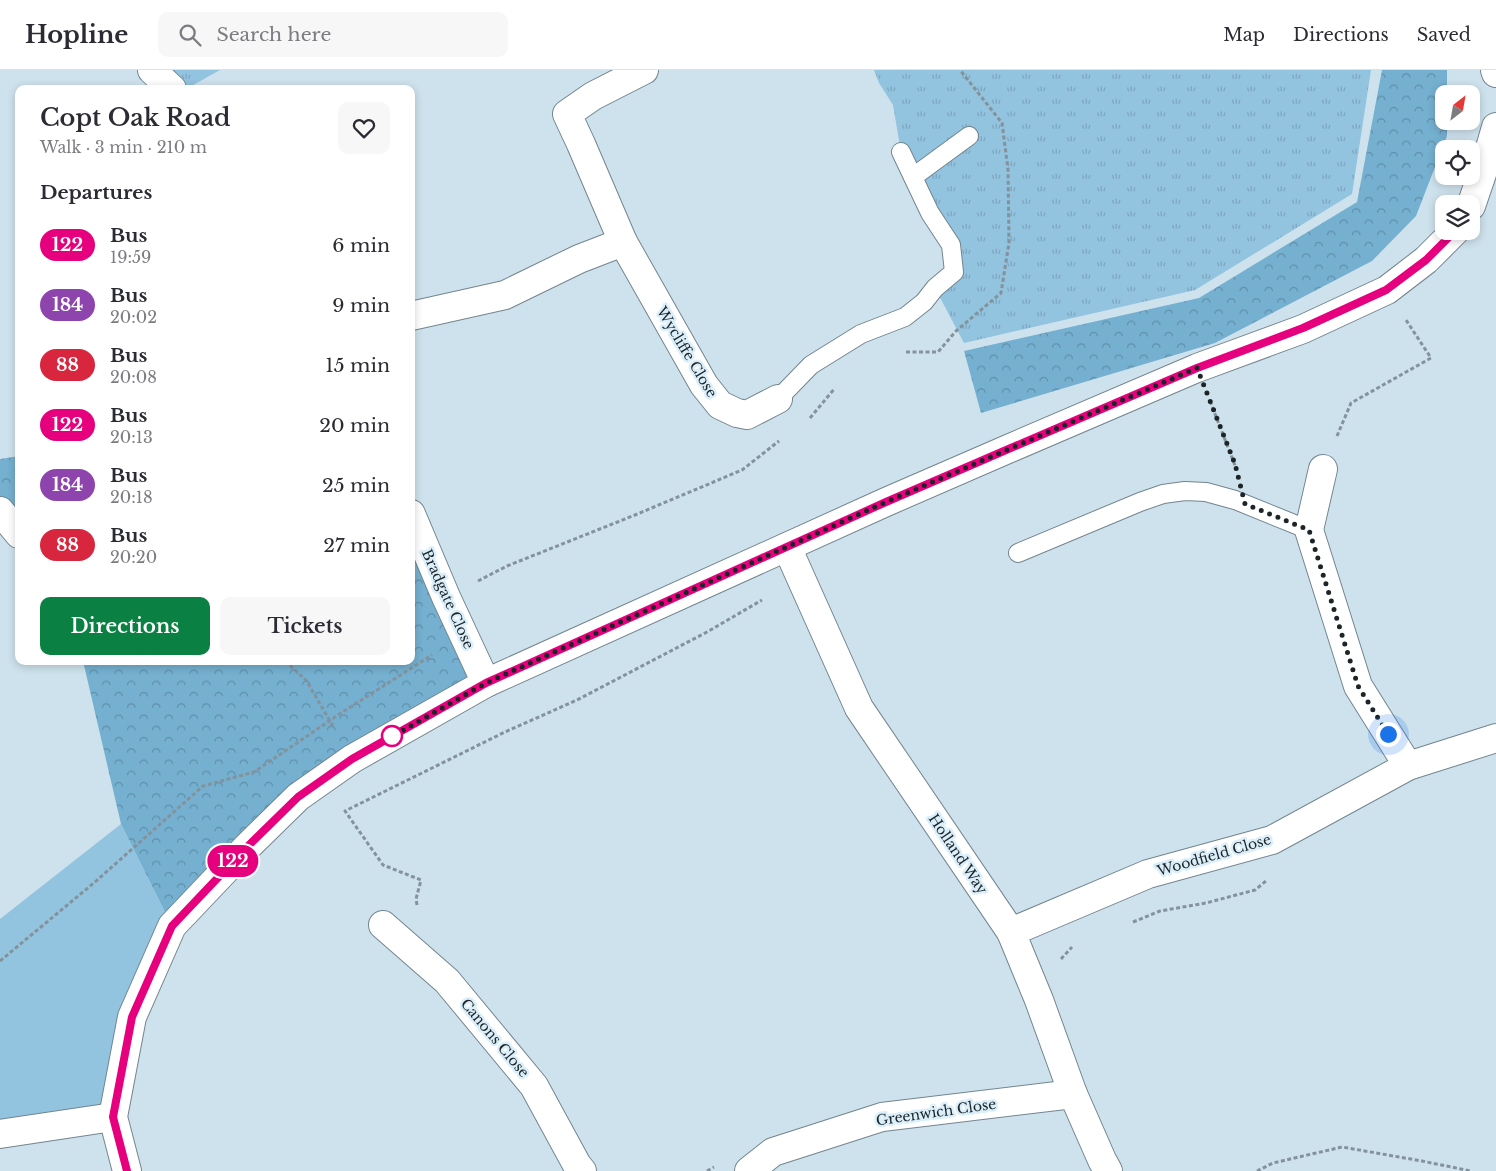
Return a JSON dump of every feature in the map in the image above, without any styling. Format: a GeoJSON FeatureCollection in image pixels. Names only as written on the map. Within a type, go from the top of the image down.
{"type":"FeatureCollection","features":[{"type":"Feature","properties":{"kind":"street"},"geometry":{"type":"LineString","coordinates":[[152,70],[168,85]]}},
{"type":"Feature","properties":{"kind":"street","name":"Wycliffe Close"},"geometry":{"type":"LineString","coordinates":[[644,70],[593,96],[567,114],[623,242],[704,385],[720,405],[737,413],[747,415],[778,398]]}},
{"type":"Feature","properties":{"kind":"street"},"geometry":{"type":"LineString","coordinates":[[1475,195],[1496,127]]}},
{"type":"Feature","properties":{"kind":"street"},"geometry":{"type":"LineString","coordinates":[[127,1171],[113,1117],[132,1017],[172,926],[248,846],[298,797],[352,759],[486,683],[982,460],[1197,368],[1303,328],[1386,290],[1426,260],[1446,240]]}},
{"type":"Feature","properties":{"kind":"street"},"geometry":{"type":"LineString","coordinates":[[415,315],[505,295],[579,259],[623,242]]}},
{"type":"Feature","properties":{"kind":"street"},"geometry":{"type":"LineString","coordinates":[[1323,469],[1309,530],[1358,686],[1408,766]]}},
{"type":"Feature","properties":{"kind":"street"},"geometry":{"type":"LineString","coordinates":[[0,511],[15,529]]}},
{"type":"Feature","properties":{"kind":"street","name":"Bradgate Close"},"geometry":{"type":"LineString","coordinates":[[415,523],[446,597],[486,683]]}},
{"type":"Feature","properties":{"kind":"street","name":"Holland Way"},"geometry":{"type":"LineString","coordinates":[[787,547],[859,708],[1011,932],[1039,1000],[1073,1094],[1108,1171]]}},
{"type":"Feature","properties":{"kind":"street","name":"Woodfield Close"},"geometry":{"type":"LineString","coordinates":[[1011,932],[1148,874],[1272,840],[1408,766],[1496,738]]}},
{"type":"Feature","properties":{"kind":"street","name":"Canons Close"},"geometry":{"type":"LineString","coordinates":[[383,925],[447,981],[534,1086],[577,1166],[582,1171]]}},
{"type":"Feature","properties":{"kind":"street","name":"Greenwich Close"},"geometry":{"type":"LineString","coordinates":[[749,1171],[773,1152],[882,1117],[1073,1094]]}},
{"type":"Feature","properties":{"kind":"street"},"geometry":{"type":"LineString","coordinates":[[0,1134],[113,1117]]}},
{"type":"Feature","properties":{"kind":"lane"},"geometry":{"type":"LineString","coordinates":[[913,177],[970,136]]}},
{"type":"Feature","properties":{"kind":"lane"},"geometry":{"type":"LineString","coordinates":[[778,398],[811,365],[861,334],[905,316],[924,302],[935,288],[954,272],[951,244],[930,212],[901,152]]}},
{"type":"Feature","properties":{"kind":"lane"},"geometry":{"type":"LineString","coordinates":[[1018,553],[1163,494],[1185,491],[1206,492],[1235,500],[1309,530]]}},
{"type":"Feature","properties":{"kind":"path"},"geometry":{"type":"LineString","coordinates":[[1323,469],[1351,403],[1431,358],[1386,290]]}},
{"type":"Feature","properties":{"kind":"path"},"geometry":{"type":"LineString","coordinates":[[1197,368],[1235,464],[1245,504]]}},
{"type":"Feature","properties":{"kind":"path"},"geometry":{"type":"LineString","coordinates":[[345,811],[505,732],[577,700],[707,632],[766,598]]}},
{"type":"Feature","properties":{"kind":"path"},"geometry":{"type":"LineString","coordinates":[[0,961],[96,882],[203,786],[254,772],[433,654]]}},
{"type":"Feature","properties":{"kind":"path"},"geometry":{"type":"LineString","coordinates":[[289,665],[306,680],[352,759]]}},
{"type":"Feature","properties":{"kind":"path"},"geometry":{"type":"LineString","coordinates":[[1129,924],[1160,912],[1206,903],[1255,890],[1269,878]]}},
{"type":"Feature","properties":{"kind":"path"},"geometry":{"type":"LineString","coordinates":[[1060,961],[1075,944]]}},
{"type":"Feature","properties":{"kind":"path"},"geometry":{"type":"LineString","coordinates":[[1257,1171],[1273,1163],[1342,1147],[1471,1171]]}},
{"type":"Feature","properties":{"kind":"path"},"geometry":{"type":"LineString","coordinates":[[708,1171],[715,1166]]}},
{"type":"Feature","properties":{"kind":"green space"},"geometry":{"type":"Polygon","coordinates":[[[152,70],[220,70],[193,85],[168,85],[152,70]]]}},
{"type":"Feature","properties":{"kind":"green space"},"geometry":{"type":"Polygon","coordinates":[[[874,70],[1371,70],[1352,194],[1195,290],[964,343],[935,288],[954,272],[901,152],[893,105],[879,83],[874,70]]]}},
{"type":"Feature","properties":{"kind":"green space"},"geometry":{"type":"Polygon","coordinates":[[[1382,70],[1447,70],[1447,85],[1435,85],[1435,130],[1447,130],[1447,136],[1445,140],[1435,140],[1435,167],[1416,216],[1372,261],[1215,343],[981,413],[964,351],[1199,298],[1357,202],[1382,70]]]}},
{"type":"Feature","properties":{"kind":"green space"},"geometry":{"type":"Polygon","coordinates":[[[15,457],[15,529],[0,511],[0,459],[15,457]]]}},
{"type":"Feature","properties":{"kind":"green space"},"geometry":{"type":"Polygon","coordinates":[[[415,523],[486,683],[352,759],[172,926],[121,824],[84,665],[415,665],[415,523]]]}},
{"type":"Feature","properties":{"kind":"green space"},"geometry":{"type":"Polygon","coordinates":[[[121,824],[172,926],[113,1117],[0,1134],[0,919],[121,824]]]}},
{"type":"Feature","properties":{"kind":"bus line","name":"122"},"geometry":{"type":"LineString","coordinates":[[127,1171],[113,1117],[132,1017],[172,926],[248,846],[298,797],[352,759],[486,683],[886,502],[1197,368],[1303,328],[1386,290],[1426,260],[1446,240]]}},
{"type":"Feature","properties":{"kind":"route"},"geometry":{"type":"LineString","coordinates":[[392,736],[386,740],[486,683],[886,502],[1197,368],[1235,464],[1245,504],[1309,530],[1358,686],[1388,734]]}}]}
